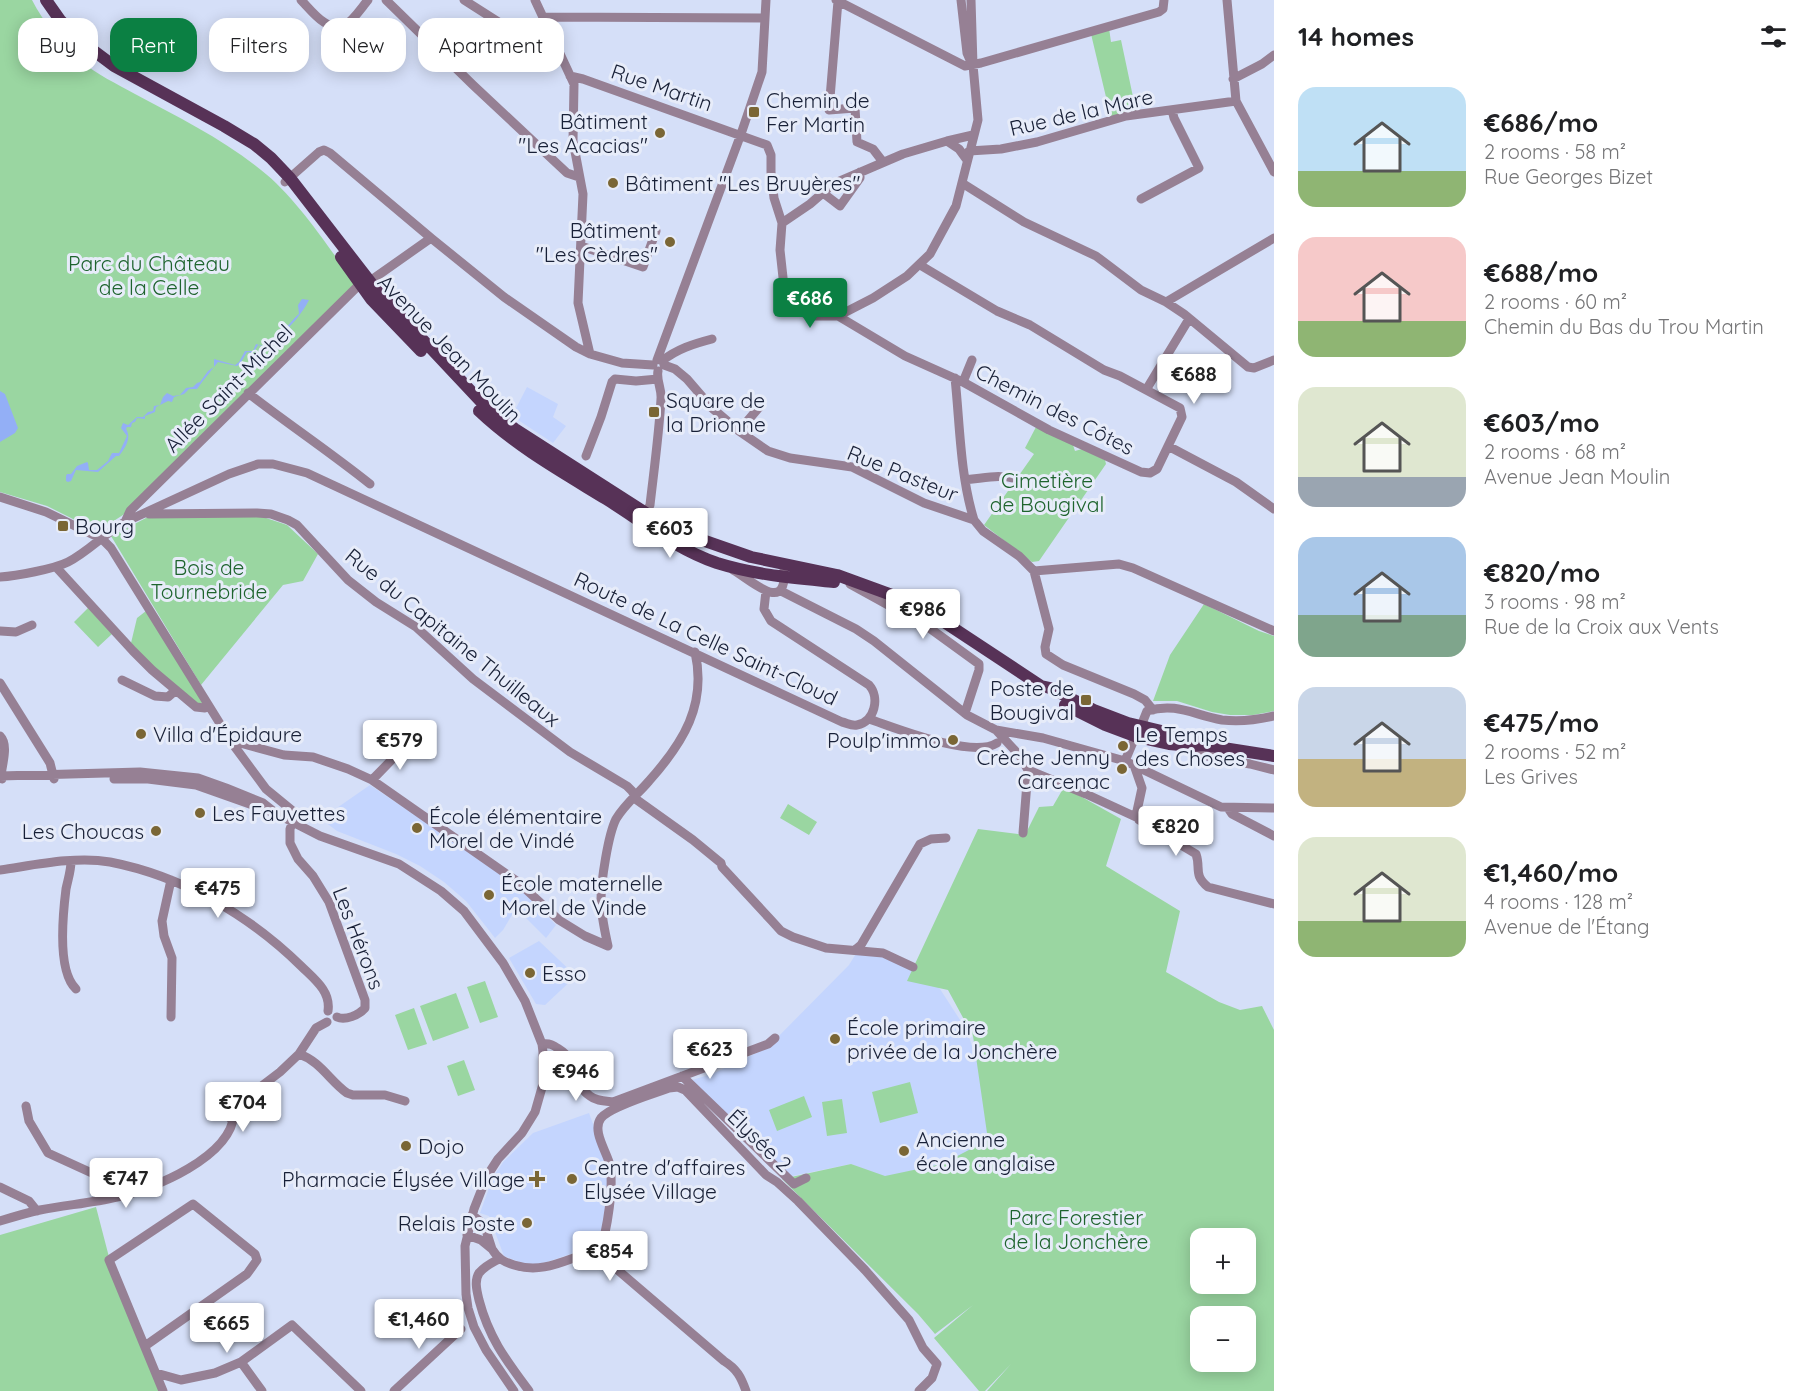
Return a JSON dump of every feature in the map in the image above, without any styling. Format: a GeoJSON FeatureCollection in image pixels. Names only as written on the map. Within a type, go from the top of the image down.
{"type":"FeatureCollection","features":[{"type":"Feature","properties":{"kind":"main road","name":"Avenue Jean Moulin"},"geometry":{"type":"LineString","coordinates":[[36,0],[55,25],[81,51],[111,73],[221,132],[287,180]]}},
{"type":"Feature","properties":{"kind":"main road","name":"Avenue Jean Moulin"},"geometry":{"type":"LineString","coordinates":[[46,0],[60,20],[86,45],[114,66],[224,126],[254,144],[271,158],[365,282],[378,292],[485,406],[514,429],[646,513],[772,574]]}},
{"type":"Feature","properties":{"kind":"main road","name":"Avenue Jean Moulin"},"geometry":{"type":"LineString","coordinates":[[365,282],[371,299],[480,412],[509,437],[679,547],[717,562],[772,574]]}},
{"type":"Feature","properties":{"kind":"main road"},"geometry":{"type":"LineString","coordinates":[[772,574],[854,583]]}},
{"type":"Feature","properties":{"kind":"main road"},"geometry":{"type":"LineString","coordinates":[[772,574],[837,575],[908,601],[935,615],[1041,686],[1046,694],[1113,729],[1198,746],[1274,756]]}},
{"type":"Feature","properties":{"kind":"street"},"geometry":{"type":"LineString","coordinates":[[301,0],[327,26],[337,27],[345,25],[368,0]]}},
{"type":"Feature","properties":{"kind":"street"},"geometry":{"type":"LineString","coordinates":[[387,0],[567,173],[579,177]]}},
{"type":"Feature","properties":{"kind":"street"},"geometry":{"type":"LineString","coordinates":[[464,0],[492,18]]}},
{"type":"Feature","properties":{"kind":"street"},"geometry":{"type":"LineString","coordinates":[[535,0],[543,17],[765,18]]}},
{"type":"Feature","properties":{"kind":"street"},"geometry":{"type":"LineString","coordinates":[[646,513],[650,506],[660,405],[659,367],[762,72],[766,0]]}},
{"type":"Feature","properties":{"kind":"street"},"geometry":{"type":"LineString","coordinates":[[883,162],[873,149],[857,141],[855,108],[829,110],[837,0],[965,66],[1159,12],[1164,0]]}},
{"type":"Feature","properties":{"kind":"street"},"geometry":{"type":"LineString","coordinates":[[961,0],[967,53],[973,65]]}},
{"type":"Feature","properties":{"kind":"street"},"geometry":{"type":"LineString","coordinates":[[971,0],[978,120],[956,206],[930,254],[907,276],[873,298],[838,315],[814,316],[786,305],[780,250],[782,223],[833,184],[883,162],[973,135]]}},
{"type":"Feature","properties":{"kind":"street"},"geometry":{"type":"LineString","coordinates":[[1227,0],[1236,100],[1274,172]]}},
{"type":"Feature","properties":{"kind":"street"},"geometry":{"type":"LineString","coordinates":[[1233,80],[1274,56]]}},
{"type":"Feature","properties":{"kind":"street"},"geometry":{"type":"LineString","coordinates":[[564,64],[574,84],[573,141],[583,194],[578,303],[590,354]]}},
{"type":"Feature","properties":{"kind":"street","name":"Rue Martin"},"geometry":{"type":"LineString","coordinates":[[570,76],[767,145],[771,155],[774,198],[782,223]]}},
{"type":"Feature","properties":{"kind":"street","name":"Rue de la Mare"},"geometry":{"type":"LineString","coordinates":[[968,156],[1037,142],[1126,116],[1236,100]]}},
{"type":"Feature","properties":{"kind":"street"},"geometry":{"type":"LineString","coordinates":[[1141,199],[1199,168],[1172,110]]}},
{"type":"Feature","properties":{"kind":"street"},"geometry":{"type":"LineString","coordinates":[[947,141],[968,156]]}},
{"type":"Feature","properties":{"kind":"street"},"geometry":{"type":"LineString","coordinates":[[287,180],[324,150],[504,297],[561,338],[590,354],[622,363],[659,367]]}},
{"type":"Feature","properties":{"kind":"street"},"geometry":{"type":"LineString","coordinates":[[823,193],[840,206],[860,178],[860,172]]}},
{"type":"Feature","properties":{"kind":"street"},"geometry":{"type":"LineString","coordinates":[[962,183],[1024,222],[1096,256],[1141,290],[1166,302],[1248,367],[1254,368],[1274,360]]}},
{"type":"Feature","properties":{"kind":"street"},"geometry":{"type":"LineString","coordinates":[[581,246],[643,267],[656,231]]}},
{"type":"Feature","properties":{"kind":"street","name":"Allée Saint-Michel"},"geometry":{"type":"LineString","coordinates":[[125,522],[130,512],[248,393],[365,282],[432,238]]}},
{"type":"Feature","properties":{"kind":"street"},"geometry":{"type":"LineString","coordinates":[[1166,302],[1274,238]]}},
{"type":"Feature","properties":{"kind":"street"},"geometry":{"type":"LineString","coordinates":[[920,265],[997,311],[1030,325],[1104,370],[1180,408],[1182,417],[1168,446]]}},
{"type":"Feature","properties":{"kind":"street","name":"Chemin des Côtes"},"geometry":{"type":"LineString","coordinates":[[838,315],[905,356],[959,380],[1049,430],[1141,472],[1150,473],[1157,469],[1168,446],[1236,482],[1274,509]]}},
{"type":"Feature","properties":{"kind":"street"},"geometry":{"type":"LineString","coordinates":[[1146,390],[1189,319]]}},
{"type":"Feature","properties":{"kind":"street"},"geometry":{"type":"LineString","coordinates":[[586,456],[615,379],[636,381],[689,344],[712,339]]}},
{"type":"Feature","properties":{"kind":"street"},"geometry":{"type":"LineString","coordinates":[[972,360],[959,380],[965,480],[974,520]]}},
{"type":"Feature","properties":{"kind":"street","name":"Rue Pasteur"},"geometry":{"type":"LineString","coordinates":[[659,367],[675,369],[687,379],[712,408],[768,451],[790,458],[852,467],[924,503],[974,520],[982,531],[1037,571]]}},
{"type":"Feature","properties":{"kind":"street"},"geometry":{"type":"LineString","coordinates":[[248,393],[370,484]]}},
{"type":"Feature","properties":{"kind":"street"},"geometry":{"type":"LineString","coordinates":[[739,431],[761,405]]}},
{"type":"Feature","properties":{"kind":"street","name":"Route de La Celle Saint-Cloud"},"geometry":{"type":"LineString","coordinates":[[125,522],[229,474],[258,464],[292,468],[695,652],[842,722],[858,725],[869,719],[876,698],[869,685],[771,621],[764,609],[766,591]]}},
{"type":"Feature","properties":{"kind":"street"},"geometry":{"type":"LineString","coordinates":[[965,480],[1017,478]]}},
{"type":"Feature","properties":{"kind":"street"},"geometry":{"type":"LineString","coordinates":[[0,496],[46,512],[102,539],[111,548],[232,743],[266,789],[294,812],[293,822]]}},
{"type":"Feature","properties":{"kind":"street","name":"Rue du Capitaine Thuilleaux"},"geometry":{"type":"LineString","coordinates":[[144,514],[271,514],[297,525],[355,586],[416,627],[473,679],[538,729],[570,752],[627,786],[637,800],[721,863],[755,904],[782,931],[811,944],[837,950],[883,953],[913,967]]}},
{"type":"Feature","properties":{"kind":"street"},"geometry":{"type":"LineString","coordinates":[[0,577],[21,575],[68,562],[125,522]]}},
{"type":"Feature","properties":{"kind":"street"},"geometry":{"type":"LineString","coordinates":[[1138,818],[1137,811],[1142,788],[1130,763],[1133,741],[1152,721],[1153,710],[1145,700],[1134,694],[1064,665],[1046,654],[1045,647],[1049,629],[1037,571],[1119,564],[1133,568],[1274,631]]}},
{"type":"Feature","properties":{"kind":"street"},"geometry":{"type":"LineString","coordinates":[[56,567],[152,670],[196,707],[209,706]]}},
{"type":"Feature","properties":{"kind":"street"},"geometry":{"type":"LineString","coordinates":[[772,574],[774,592],[766,591],[772,574]]}},
{"type":"Feature","properties":{"kind":"street"},"geometry":{"type":"LineString","coordinates":[[772,574],[874,641],[965,714],[996,730],[1043,738],[1130,763],[1221,807],[1274,808]]}},
{"type":"Feature","properties":{"kind":"street"},"geometry":{"type":"LineString","coordinates":[[854,583],[891,608],[928,627],[979,664],[965,714]]}},
{"type":"Feature","properties":{"kind":"street"},"geometry":{"type":"LineString","coordinates":[[891,608],[908,601]]}},
{"type":"Feature","properties":{"kind":"street"},"geometry":{"type":"LineString","coordinates":[[0,631],[16,632],[33,625]]}},
{"type":"Feature","properties":{"kind":"street"},"geometry":{"type":"LineString","coordinates":[[232,743],[284,755],[313,758],[348,769],[372,780],[518,882],[559,920],[585,936],[608,946],[601,901],[611,830],[618,816],[634,795],[661,767],[687,729],[693,715],[698,685],[695,652]]}},
{"type":"Feature","properties":{"kind":"street"},"geometry":{"type":"LineString","coordinates":[[122,680],[154,696],[168,698],[176,690]]}},
{"type":"Feature","properties":{"kind":"street"},"geometry":{"type":"LineString","coordinates":[[0,683],[50,763],[53,777]]}},
{"type":"Feature","properties":{"kind":"street"},"geometry":{"type":"LineString","coordinates":[[1153,710],[1174,707],[1226,720],[1274,716]]}},
{"type":"Feature","properties":{"kind":"street"},"geometry":{"type":"LineString","coordinates":[[869,719],[954,745],[987,747],[997,743]]}},
{"type":"Feature","properties":{"kind":"street"},"geometry":{"type":"LineString","coordinates":[[996,730],[1020,756],[1028,770],[1023,833]]}},
{"type":"Feature","properties":{"kind":"street"},"geometry":{"type":"LineString","coordinates":[[0,736],[5,746],[1,778],[140,772],[198,778],[245,795],[320,836],[399,864],[426,880],[455,903],[489,942],[525,1001],[542,1044],[543,1084],[535,1112],[522,1133],[498,1159],[487,1176],[467,1235],[465,1280],[468,1308],[474,1327],[486,1350],[514,1391]]}},
{"type":"Feature","properties":{"kind":"street"},"geometry":{"type":"LineString","coordinates":[[372,780],[409,742]]}},
{"type":"Feature","properties":{"kind":"street"},"geometry":{"type":"LineString","coordinates":[[1198,746],[1202,755],[1274,770]]}},
{"type":"Feature","properties":{"kind":"street"},"geometry":{"type":"LineString","coordinates":[[1028,770],[1138,818],[1142,823],[1196,854],[1198,874],[1208,887],[1274,904]]}},
{"type":"Feature","properties":{"kind":"street"},"geometry":{"type":"LineString","coordinates":[[1228,808],[1232,814],[1274,836]]}},
{"type":"Feature","properties":{"kind":"street","name":"Les Hérons"},"geometry":{"type":"LineString","coordinates":[[293,822],[290,829],[290,843],[298,859],[321,887],[329,902],[365,1000],[365,1008],[361,1012],[344,1019],[332,1014]]}},
{"type":"Feature","properties":{"kind":"street"},"geometry":{"type":"LineString","coordinates":[[855,951],[861,945],[920,844],[931,839],[946,838]]}},
{"type":"Feature","properties":{"kind":"street"},"geometry":{"type":"LineString","coordinates":[[71,861],[65,902],[62,952],[66,973],[71,985],[76,989]]}},
{"type":"Feature","properties":{"kind":"street"},"geometry":{"type":"LineString","coordinates":[[0,870],[71,861],[93,861],[109,862],[171,880],[211,898],[284,949],[324,990],[332,1014],[324,1016],[327,1023],[316,1028],[299,1054],[271,1081],[242,1101],[234,1114],[230,1128],[217,1148],[179,1173],[116,1198],[38,1211],[0,1221]]}},
{"type":"Feature","properties":{"kind":"street"},"geometry":{"type":"LineString","coordinates":[[171,880],[162,921],[164,936],[172,958],[171,1017]]}},
{"type":"Feature","properties":{"kind":"street"},"geometry":{"type":"LineString","coordinates":[[542,1044],[549,1043],[572,1060],[582,1089],[588,1095],[613,1102],[768,1044],[775,1038]]}},
{"type":"Feature","properties":{"kind":"street"},"geometry":{"type":"LineString","coordinates":[[299,1054],[308,1057],[320,1066],[347,1094],[385,1095],[405,1101]]}},
{"type":"Feature","properties":{"kind":"street"},"geometry":{"type":"LineString","coordinates":[[682,1076],[794,1184],[806,1178]]}},
{"type":"Feature","properties":{"kind":"street","name":"Élysée 2"},"geometry":{"type":"LineString","coordinates":[[599,1254],[606,1226],[611,1183],[609,1164],[598,1133],[599,1121],[613,1109],[669,1088],[678,1087],[685,1090],[766,1175],[798,1201],[865,1270],[909,1320],[926,1351],[937,1364],[932,1378],[919,1391]]}},
{"type":"Feature","properties":{"kind":"street"},"geometry":{"type":"LineString","coordinates":[[26,1106],[29,1121],[48,1153],[132,1193]]}},
{"type":"Feature","properties":{"kind":"street"},"geometry":{"type":"LineString","coordinates":[[0,1187],[29,1201],[38,1211]]}},
{"type":"Feature","properties":{"kind":"street"},"geometry":{"type":"LineString","coordinates":[[145,1346],[247,1274],[257,1260],[255,1254],[193,1204],[109,1260],[163,1391]]}},
{"type":"Feature","properties":{"kind":"street"},"geometry":{"type":"LineString","coordinates":[[472,1215],[484,1224],[492,1249]]}},
{"type":"Feature","properties":{"kind":"street"},"geometry":{"type":"LineString","coordinates":[[467,1235],[481,1240],[499,1259],[525,1269],[538,1269],[591,1252],[599,1254],[723,1361],[731,1365],[740,1375],[746,1391]]}},
{"type":"Feature","properties":{"kind":"street"},"geometry":{"type":"LineString","coordinates":[[499,1259],[479,1273],[476,1280],[476,1291],[485,1322],[498,1349],[529,1391]]}},
{"type":"Feature","properties":{"kind":"street"},"geometry":{"type":"LineString","coordinates":[[156,1373],[181,1380],[215,1373],[242,1362],[292,1325],[362,1391]]}},
{"type":"Feature","properties":{"kind":"street"},"geometry":{"type":"LineString","coordinates":[[394,1391],[461,1329]]}},
{"type":"Feature","properties":{"kind":"street"},"geometry":{"type":"LineString","coordinates":[[242,1362],[261,1391]]}},
{"type":"Feature","properties":{"kind":"shaded area"},"geometry":{"type":"Polygon","coordinates":[[[527,387],[558,404],[553,417],[566,426],[553,443],[512,416],[527,387]]]}},
{"type":"Feature","properties":{"kind":"shaded area"},"geometry":{"type":"Polygon","coordinates":[[[370,785],[513,881],[556,925],[546,938],[516,908],[503,930],[495,938],[466,901],[444,882],[396,854],[337,831],[321,819],[370,785]]]}},
{"type":"Feature","properties":{"kind":"shaded area"},"geometry":{"type":"Polygon","coordinates":[[[539,941],[576,976],[545,1005],[536,1004],[509,958],[539,941]]]}},
{"type":"Feature","properties":{"kind":"shaded area"},"geometry":{"type":"Polygon","coordinates":[[[857,952],[880,954],[933,982],[940,989],[964,1026],[995,1117],[1014,1147],[885,1177],[851,1164],[782,1178],[692,1080],[712,1074],[767,1048],[849,965],[857,952]]]}},
{"type":"Feature","properties":{"kind":"shaded area"},"geometry":{"type":"Polygon","coordinates":[[[589,1113],[608,1165],[609,1185],[601,1239],[594,1246],[544,1263],[527,1265],[504,1256],[489,1216],[480,1213],[493,1177],[504,1161],[533,1133],[589,1113]]]}},
{"type":"Feature","properties":{"kind":"green space","name":"Parc du Château de la Celle"},"geometry":{"type":"Polygon","coordinates":[[[0,0],[32,0],[44,18],[18,18],[18,72],[96,72],[216,138],[261,170],[287,194],[355,283],[123,515],[109,524],[94,527],[47,506],[0,492],[0,0]]]}},
{"type":"Feature","properties":{"kind":"green space"},"geometry":{"type":"Polygon","coordinates":[[[1109,28],[1111,42],[1121,40],[1136,111],[1111,118],[1091,34],[1109,28]]]}},
{"type":"Feature","properties":{"kind":"green space","name":"Cimetière de Bougival"},"geometry":{"type":"Polygon","coordinates":[[[1036,427],[1073,445],[1075,451],[1082,449],[1105,460],[1106,464],[1039,561],[1032,562],[984,525],[1034,454],[1025,448],[1036,427]]]}},
{"type":"Feature","properties":{"kind":"green space","name":"Bois de Tournebride"},"geometry":{"type":"Polygon","coordinates":[[[263,517],[287,525],[318,554],[303,581],[283,585],[201,685],[111,536],[146,518],[263,517]]]}},
{"type":"Feature","properties":{"kind":"green space"},"geometry":{"type":"Polygon","coordinates":[[[1204,604],[1274,636],[1274,711],[1253,715],[1230,715],[1177,701],[1153,701],[1170,655],[1204,604]]]}},
{"type":"Feature","properties":{"kind":"green space"},"geometry":{"type":"Polygon","coordinates":[[[88,608],[112,634],[98,647],[74,622],[88,608]]]}},
{"type":"Feature","properties":{"kind":"green space"},"geometry":{"type":"Polygon","coordinates":[[[146,611],[204,702],[198,705],[160,674],[131,643],[137,618],[146,611]]]}},
{"type":"Feature","properties":{"kind":"green space","name":"Parc Forestier de la Jonchère"},"geometry":{"type":"Polygon","coordinates":[[[1064,787],[1121,819],[1106,866],[1180,911],[1166,972],[1219,1002],[1240,1010],[1262,1006],[1274,1030],[1274,1391],[987,1391],[1011,1364],[985,1391],[979,1391],[934,1338],[973,1305],[935,1334],[918,1314],[782,1179],[851,1164],[885,1176],[942,1164],[988,1140],[973,1036],[948,990],[907,981],[978,829],[1025,835],[1039,807],[1053,806],[1064,787]]]}},
{"type":"Feature","properties":{"kind":"green space"},"geometry":{"type":"Polygon","coordinates":[[[788,804],[817,822],[809,835],[780,818],[788,804]]]}},
{"type":"Feature","properties":{"kind":"green space"},"geometry":{"type":"Polygon","coordinates":[[[485,981],[498,1017],[480,1023],[467,987],[485,981]]]}},
{"type":"Feature","properties":{"kind":"green space"},"geometry":{"type":"Polygon","coordinates":[[[456,993],[469,1028],[433,1041],[420,1006],[456,993]]]}},
{"type":"Feature","properties":{"kind":"green space"},"geometry":{"type":"Polygon","coordinates":[[[414,1008],[427,1044],[408,1050],[395,1015],[414,1008]]]}},
{"type":"Feature","properties":{"kind":"green space"},"geometry":{"type":"Polygon","coordinates":[[[464,1060],[475,1090],[458,1096],[447,1066],[464,1060]]]}},
{"type":"Feature","properties":{"kind":"green space"},"geometry":{"type":"Polygon","coordinates":[[[910,1082],[918,1113],[880,1123],[872,1092],[910,1082]]]}},
{"type":"Feature","properties":{"kind":"green space"},"geometry":{"type":"Polygon","coordinates":[[[804,1096],[812,1117],[777,1131],[769,1110],[804,1096]]]}},
{"type":"Feature","properties":{"kind":"green space"},"geometry":{"type":"Polygon","coordinates":[[[842,1099],[847,1133],[827,1136],[822,1102],[842,1099]]]}},
{"type":"Feature","properties":{"kind":"green space"},"geometry":{"type":"Polygon","coordinates":[[[96,1207],[109,1257],[160,1391],[0,1391],[0,1235],[96,1207]]]}},
{"type":"Feature","properties":{"kind":"water"},"geometry":{"type":"Polygon","coordinates":[[[302,299],[309,300],[295,320],[272,345],[265,347],[258,345],[253,353],[247,352],[237,366],[218,362],[197,389],[189,389],[184,394],[174,397],[172,402],[168,401],[160,405],[167,393],[173,396],[180,395],[186,388],[193,387],[200,382],[214,367],[214,359],[235,365],[245,351],[253,351],[256,344],[267,346],[270,344],[299,314],[298,305],[302,299]]]}},
{"type":"Feature","properties":{"kind":"water"},"geometry":{"type":"Polygon","coordinates":[[[0,391],[5,394],[18,428],[15,433],[0,442],[0,391]]]}},
{"type":"Feature","properties":{"kind":"water"},"geometry":{"type":"Polygon","coordinates":[[[160,405],[156,407],[155,412],[145,416],[145,419],[137,418],[131,427],[127,427],[128,439],[119,456],[116,456],[98,472],[76,470],[71,481],[66,481],[67,474],[71,474],[77,466],[87,462],[89,470],[97,470],[108,461],[112,453],[119,453],[127,436],[121,428],[123,423],[128,425],[137,417],[143,417],[153,411],[154,406],[160,405]]]}},
{"type":"Feature","properties":{"kind":"place","name":"Chemin de Fer Martin"},"geometry":{"type":"Point","coordinates":[754,112]}},
{"type":"Feature","properties":{"kind":"place","name":"Bâtiment \"Les Acacias\""},"geometry":{"type":"Point","coordinates":[660,133]}},
{"type":"Feature","properties":{"kind":"place","name":"Bâtiment \"Les Bruyères\""},"geometry":{"type":"Point","coordinates":[613,183]}},
{"type":"Feature","properties":{"kind":"place","name":"Bâtiment \"Les Cèdres\""},"geometry":{"type":"Point","coordinates":[670,242]}},
{"type":"Feature","properties":{"kind":"place","name":"Square de la Drionne"},"geometry":{"type":"Point","coordinates":[654,412]}},
{"type":"Feature","properties":{"kind":"place","name":"Bourg"},"geometry":{"type":"Point","coordinates":[63,526]}},
{"type":"Feature","properties":{"kind":"place","name":"Poste de Bougival"},"geometry":{"type":"Point","coordinates":[1086,700]}},
{"type":"Feature","properties":{"kind":"place","name":"Villa d'Épidaure"},"geometry":{"type":"Point","coordinates":[141,734]}},
{"type":"Feature","properties":{"kind":"place","name":"Poulp'immo"},"geometry":{"type":"Point","coordinates":[953,740]}},
{"type":"Feature","properties":{"kind":"place","name":"Le Temps des Choses"},"geometry":{"type":"Point","coordinates":[1123,746]}},
{"type":"Feature","properties":{"kind":"place","name":"Crèche Jenny Carcenac"},"geometry":{"type":"Point","coordinates":[1122,769]}},
{"type":"Feature","properties":{"kind":"place","name":"Les Fauvettes"},"geometry":{"type":"Point","coordinates":[200,813]}},
{"type":"Feature","properties":{"kind":"place","name":"École élémentaire Morel de Vindé"},"geometry":{"type":"Point","coordinates":[417,828]}},
{"type":"Feature","properties":{"kind":"place","name":"Les Choucas"},"geometry":{"type":"Point","coordinates":[156,831]}},
{"type":"Feature","properties":{"kind":"place","name":"École maternelle Morel de Vinde"},"geometry":{"type":"Point","coordinates":[489,895]}},
{"type":"Feature","properties":{"kind":"place","name":"Esso"},"geometry":{"type":"Point","coordinates":[530,973]}},
{"type":"Feature","properties":{"kind":"place","name":"École primaire privée de la Jonchère"},"geometry":{"type":"Point","coordinates":[835,1039]}},
{"type":"Feature","properties":{"kind":"place","name":"Dojo"},"geometry":{"type":"Point","coordinates":[406,1146]}},
{"type":"Feature","properties":{"kind":"place","name":"Ancienne école anglaise"},"geometry":{"type":"Point","coordinates":[904,1151]}},
{"type":"Feature","properties":{"kind":"place","name":"Pharmacie Élysée Village"},"geometry":{"type":"Point","coordinates":[537,1179]}},
{"type":"Feature","properties":{"kind":"place","name":"Centre d'affaires Elysée Village"},"geometry":{"type":"Point","coordinates":[572,1179]}},
{"type":"Feature","properties":{"kind":"place","name":"Relais Poste"},"geometry":{"type":"Point","coordinates":[527,1223]}}]}
